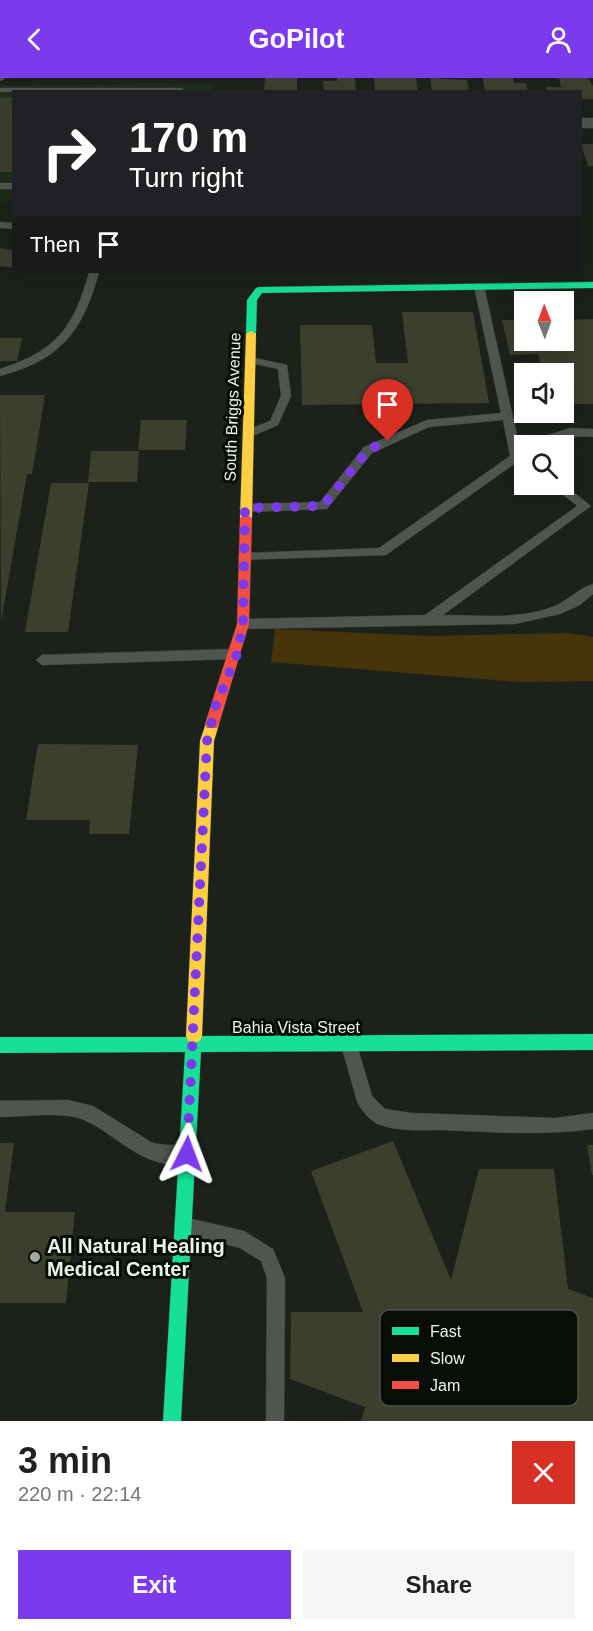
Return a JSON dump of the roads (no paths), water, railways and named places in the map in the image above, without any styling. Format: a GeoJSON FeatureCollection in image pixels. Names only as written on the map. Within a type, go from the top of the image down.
{"type":"FeatureCollection","features":[{"type":"Feature","properties":{"kind":"street"},"geometry":{"type":"LineString","coordinates":[[479,286],[593,285]]}},
{"type":"Feature","properties":{"kind":"street","name":"South Briggs Avenue"},"geometry":{"type":"LineString","coordinates":[[172,1421],[194,1043],[207,741],[216,705],[237,654],[243,624],[252,300],[259,290],[479,286]]}},
{"type":"Feature","properties":{"kind":"street","name":"Bahia Vista Street"},"geometry":{"type":"LineString","coordinates":[[0,1045],[593,1042]]}},
{"type":"Feature","properties":{"kind":"lane"},"geometry":{"type":"LineString","coordinates":[[1,84],[155,90]]}},
{"type":"Feature","properties":{"kind":"lane"},"geometry":{"type":"LineString","coordinates":[[0,373],[47,356],[69,336],[83,309],[94,273]]}},
{"type":"Feature","properties":{"kind":"lane"},"geometry":{"type":"LineString","coordinates":[[479,286],[507,416],[514,435]]}},
{"type":"Feature","properties":{"kind":"lane"},"geometry":{"type":"LineString","coordinates":[[248,434],[274,423],[286,396],[283,367],[250,360]]}},
{"type":"Feature","properties":{"kind":"lane"},"geometry":{"type":"LineString","coordinates":[[245,508],[323,506],[368,450],[427,424],[507,416]]}},
{"type":"Feature","properties":{"kind":"lane"},"geometry":{"type":"LineString","coordinates":[[556,435],[579,429],[593,433]]}},
{"type":"Feature","properties":{"kind":"lane"},"geometry":{"type":"LineString","coordinates":[[244,557],[382,552],[514,462]]}},
{"type":"Feature","properties":{"kind":"lane"},"geometry":{"type":"LineString","coordinates":[[428,620],[590,507],[572,495]]}},
{"type":"Feature","properties":{"kind":"lane"},"geometry":{"type":"LineString","coordinates":[[243,624],[541,617],[569,606],[593,588]]}},
{"type":"Feature","properties":{"kind":"lane"},"geometry":{"type":"LineString","coordinates":[[42,660],[237,654]]}},
{"type":"Feature","properties":{"kind":"lane"},"geometry":{"type":"LineString","coordinates":[[349,1043],[365,1101],[381,1117],[412,1121],[555,1126],[593,1120]]}},
{"type":"Feature","properties":{"kind":"lane"},"geometry":{"type":"LineString","coordinates":[[0,1109],[68,1108],[87,1112],[146,1149],[160,1154],[187,1154]]}},
{"type":"Feature","properties":{"kind":"lane"},"geometry":{"type":"LineString","coordinates":[[183,1226],[244,1240],[267,1254],[276,1278],[275,1421]]}},
{"type":"Feature","properties":{"kind":"place","name":"All Natural Healing Medical Center"},"geometry":{"type":"Point","coordinates":[35,1257]}}]}
